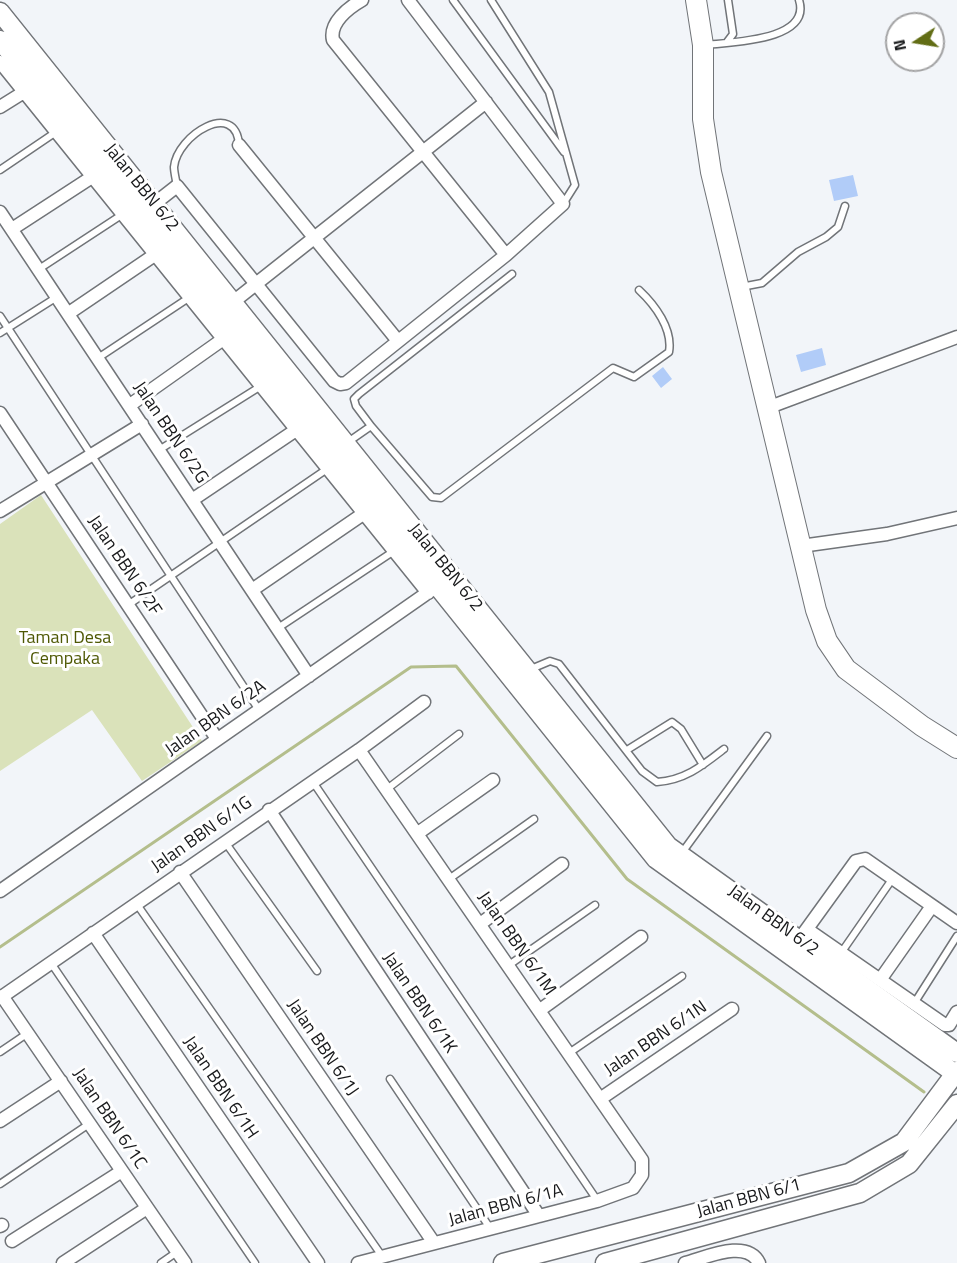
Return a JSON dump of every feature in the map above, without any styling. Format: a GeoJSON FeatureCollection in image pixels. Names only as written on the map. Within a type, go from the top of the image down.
{"type":"FeatureCollection","features":[{"type":"Feature","properties":{"kind":"main road"},"geometry":{"type":"LineString","coordinates":[[696,0],[703,45],[703,120],[711,172],[816,610],[827,641],[846,669],[922,726],[957,748]]}},
{"type":"Feature","properties":{"kind":"street"},"geometry":{"type":"LineString","coordinates":[[362,0],[334,24],[333,40],[506,255]]}},
{"type":"Feature","properties":{"kind":"street"},"geometry":{"type":"LineString","coordinates":[[154,204],[177,186],[256,285],[340,384],[346,382],[506,255],[563,204],[408,0]]}},
{"type":"Feature","properties":{"kind":"street","name":"Jalan BBN 6/2"},"geometry":{"type":"LineString","coordinates":[[0,12],[154,204],[226,307],[235,331],[656,859],[798,941],[956,1073]]}},
{"type":"Feature","properties":{"kind":"street","name":"Jalan BBN 6/2"},"geometry":{"type":"LineString","coordinates":[[0,40],[226,307]]}},
{"type":"Feature","properties":{"kind":"street"},"geometry":{"type":"LineString","coordinates":[[0,62],[190,297],[235,331],[261,386],[363,514],[394,551],[438,585]]}},
{"type":"Feature","properties":{"kind":"street"},"geometry":{"type":"LineString","coordinates":[[0,107],[24,92]]}},
{"type":"Feature","properties":{"kind":"street"},"geometry":{"type":"LineString","coordinates":[[226,307],[486,102]]}},
{"type":"Feature","properties":{"kind":"street"},"geometry":{"type":"LineString","coordinates":[[239,145],[398,341]]}},
{"type":"Feature","properties":{"kind":"street"},"geometry":{"type":"LineString","coordinates":[[12,229],[92,177]]}},
{"type":"Feature","properties":{"kind":"street","name":"Jalan BBN 6/2G"},"geometry":{"type":"LineString","coordinates":[[0,212],[309,676]]}},
{"type":"Feature","properties":{"kind":"street"},"geometry":{"type":"LineString","coordinates":[[69,313],[156,254]]}},
{"type":"Feature","properties":{"kind":"street"},"geometry":{"type":"LineString","coordinates":[[130,405],[235,331]]}},
{"type":"Feature","properties":{"kind":"street","name":"Jalan BBN 6/2"},"geometry":{"type":"LineString","coordinates":[[235,331],[345,445],[438,585],[528,670],[668,846],[957,1053]]}},
{"type":"Feature","properties":{"kind":"street"},"geometry":{"type":"LineString","coordinates":[[767,408],[957,337]]}},
{"type":"Feature","properties":{"kind":"street","name":"Jalan BBN 6/2F"},"geometry":{"type":"LineString","coordinates":[[0,413],[217,740]]}},
{"type":"Feature","properties":{"kind":"street"},"geometry":{"type":"LineString","coordinates":[[0,511],[142,424]]}},
{"type":"Feature","properties":{"kind":"street"},"geometry":{"type":"LineString","coordinates":[[192,500],[296,430]]}},
{"type":"Feature","properties":{"kind":"street"},"geometry":{"type":"LineString","coordinates":[[252,590],[363,514]]}},
{"type":"Feature","properties":{"kind":"street"},"geometry":{"type":"LineString","coordinates":[[801,546],[887,534],[957,518]]}},
{"type":"Feature","properties":{"kind":"street","name":"Jalan BBN 6/2A"},"geometry":{"type":"LineString","coordinates":[[0,891],[438,585]]}},
{"type":"Feature","properties":{"kind":"street","name":"Jalan BBN 6/1G"},"geometry":{"type":"LineString","coordinates":[[1,997],[359,750],[424,702]]}},
{"type":"Feature","properties":{"kind":"street","name":"Jalan BBN 6/1M"},"geometry":{"type":"LineString","coordinates":[[359,750],[642,1160]]}},
{"type":"Feature","properties":{"kind":"street"},"geometry":{"type":"LineString","coordinates":[[418,833],[493,780]]}},
{"type":"Feature","properties":{"kind":"street","name":"Jalan BBN 6/1K"},"geometry":{"type":"LineString","coordinates":[[269,810],[540,1216]]}},
{"type":"Feature","properties":{"kind":"street"},"geometry":{"type":"LineString","coordinates":[[957,923],[865,859],[856,861],[798,941],[842,953],[945,1025],[949,1025],[957,1012]]}},
{"type":"Feature","properties":{"kind":"street"},"geometry":{"type":"LineString","coordinates":[[480,924],[562,864]]}},
{"type":"Feature","properties":{"kind":"street","name":"Jalan BBN 6/1J"},"geometry":{"type":"LineString","coordinates":[[180,872],[434,1243]]}},
{"type":"Feature","properties":{"kind":"street"},"geometry":{"type":"LineString","coordinates":[[880,980],[932,906]]}},
{"type":"Feature","properties":{"kind":"street","name":"Jalan BBN 6/1H"},"geometry":{"type":"LineString","coordinates":[[93,933],[318,1263]]}},
{"type":"Feature","properties":{"kind":"street"},"geometry":{"type":"LineString","coordinates":[[540,1010],[641,937]]}},
{"type":"Feature","properties":{"kind":"street","name":"Jalan BBN 6/1C"},"geometry":{"type":"LineString","coordinates":[[1,997],[185,1263]]}},
{"type":"Feature","properties":{"kind":"street","name":"Jalan BBN 6/1N"},"geometry":{"type":"LineString","coordinates":[[600,1099],[732,1009]]}},
{"type":"Feature","properties":{"kind":"street","name":"Jalan BBN 6/1"},"geometry":{"type":"LineString","coordinates":[[503,1263],[524,1260],[849,1173],[903,1142],[956,1073]]}},
{"type":"Feature","properties":{"kind":"street"},"geometry":{"type":"LineString","coordinates":[[0,1121],[60,1081]]}},
{"type":"Feature","properties":{"kind":"street","name":"Jalan BBN 6/1"},"geometry":{"type":"LineString","coordinates":[[605,1263],[860,1194],[909,1164],[957,1104]]}},
{"type":"Feature","properties":{"kind":"street","name":"Jalan BBN 6/1A"},"geometry":{"type":"LineString","coordinates":[[358,1263],[597,1201],[633,1188],[642,1175],[642,1160]]}},
{"type":"Feature","properties":{"kind":"street"},"geometry":{"type":"LineString","coordinates":[[12,1241],[122,1171]]}},
{"type":"Feature","properties":{"kind":"street"},"geometry":{"type":"LineString","coordinates":[[63,1263],[147,1208]]}},
{"type":"Feature","properties":{"kind":"street"},"geometry":{"type":"LineString","coordinates":[[685,1263],[708,1260],[742,1249],[756,1256],[759,1263]]}},
{"type":"Feature","properties":{"kind":"lane"},"geometry":{"type":"LineString","coordinates":[[453,0],[567,157]]}},
{"type":"Feature","properties":{"kind":"lane"},"geometry":{"type":"LineString","coordinates":[[491,0],[549,92],[575,185],[563,204]]}},
{"type":"Feature","properties":{"kind":"lane"},"geometry":{"type":"LineString","coordinates":[[726,42],[733,34],[728,0]]}},
{"type":"Feature","properties":{"kind":"lane"},"geometry":{"type":"LineString","coordinates":[[703,45],[785,31],[799,18],[802,9],[799,0]]}},
{"type":"Feature","properties":{"kind":"lane"},"geometry":{"type":"LineString","coordinates":[[177,186],[174,167],[180,151],[195,131],[219,123],[228,126],[237,134],[239,145]]}},
{"type":"Feature","properties":{"kind":"lane"},"geometry":{"type":"LineString","coordinates":[[0,170],[56,132]]}},
{"type":"Feature","properties":{"kind":"lane"},"geometry":{"type":"LineString","coordinates":[[740,288],[762,283],[798,252],[826,237],[838,227],[845,206]]}},
{"type":"Feature","properties":{"kind":"lane"},"geometry":{"type":"LineString","coordinates":[[39,269],[123,214]]}},
{"type":"Feature","properties":{"kind":"lane"},"geometry":{"type":"LineString","coordinates":[[512,274],[354,399],[356,406],[370,426],[432,497],[441,498],[613,368],[634,378],[669,352],[671,339],[663,322],[655,306],[639,290]]}},
{"type":"Feature","properties":{"kind":"lane"},"geometry":{"type":"LineString","coordinates":[[0,333],[58,297]]}},
{"type":"Feature","properties":{"kind":"lane"},"geometry":{"type":"LineString","coordinates":[[98,358],[190,297]]}},
{"type":"Feature","properties":{"kind":"lane"},"geometry":{"type":"LineString","coordinates":[[0,316],[259,710]]}},
{"type":"Feature","properties":{"kind":"lane"},"geometry":{"type":"LineString","coordinates":[[159,450],[261,386]]}},
{"type":"Feature","properties":{"kind":"lane"},"geometry":{"type":"LineString","coordinates":[[345,445],[370,426]]}},
{"type":"Feature","properties":{"kind":"lane"},"geometry":{"type":"LineString","coordinates":[[128,605],[327,469]]}},
{"type":"Feature","properties":{"kind":"lane"},"geometry":{"type":"LineString","coordinates":[[278,628],[394,551]]}},
{"type":"Feature","properties":{"kind":"lane"},"geometry":{"type":"LineString","coordinates":[[528,670],[550,661],[559,664],[642,771],[657,782],[676,780],[703,765],[724,749]]}},
{"type":"Feature","properties":{"kind":"lane"},"geometry":{"type":"LineString","coordinates":[[627,750],[672,722],[681,729],[703,765]]}},
{"type":"Feature","properties":{"kind":"lane"},"geometry":{"type":"LineString","coordinates":[[387,789],[459,734]]}},
{"type":"Feature","properties":{"kind":"lane"},"geometry":{"type":"LineString","coordinates":[[681,855],[767,736]]}},
{"type":"Feature","properties":{"kind":"lane"},"geometry":{"type":"LineString","coordinates":[[312,781],[597,1201]]}},
{"type":"Feature","properties":{"kind":"lane"},"geometry":{"type":"LineString","coordinates":[[449,879],[534,819]]}},
{"type":"Feature","properties":{"kind":"lane"},"geometry":{"type":"LineString","coordinates":[[225,841],[317,970]]}},
{"type":"Feature","properties":{"kind":"lane"},"geometry":{"type":"LineString","coordinates":[[842,953],[893,878]]}},
{"type":"Feature","properties":{"kind":"lane"},"geometry":{"type":"LineString","coordinates":[[136,903],[383,1257]]}},
{"type":"Feature","properties":{"kind":"lane"},"geometry":{"type":"LineString","coordinates":[[509,965],[595,905]]}},
{"type":"Feature","properties":{"kind":"lane"},"geometry":{"type":"LineString","coordinates":[[915,1002],[957,936]]}},
{"type":"Feature","properties":{"kind":"lane"},"geometry":{"type":"LineString","coordinates":[[50,963],[255,1263]]}},
{"type":"Feature","properties":{"kind":"lane"},"geometry":{"type":"LineString","coordinates":[[568,1054],[682,976]]}},
{"type":"Feature","properties":{"kind":"lane"},"geometry":{"type":"LineString","coordinates":[[0,1052],[28,1033]]}},
{"type":"Feature","properties":{"kind":"lane"},"geometry":{"type":"LineString","coordinates":[[390,1078],[491,1228]]}},
{"type":"Feature","properties":{"kind":"lane"},"geometry":{"type":"LineString","coordinates":[[0,1184],[90,1124]]}},
{"type":"Feature","properties":{"kind":"lane"},"geometry":{"type":"LineString","coordinates":[[160,1263],[177,1252]]}},
{"type":"Feature","properties":{"kind":"green space","name":"Taman Desa Cempaka"},"geometry":{"type":"Polygon","coordinates":[[[41,495],[202,741],[142,781],[92,710],[0,771],[0,524],[41,495]]]}},
{"type":"Feature","properties":{"kind":"building"},"geometry":{"type":"Polygon","coordinates":[[[853,175],[858,196],[834,201],[829,180],[853,175]]]}},
{"type":"Feature","properties":{"kind":"building"},"geometry":{"type":"Polygon","coordinates":[[[822,348],[826,365],[801,372],[796,355],[822,348]]]}},
{"type":"Feature","properties":{"kind":"building"},"geometry":{"type":"Polygon","coordinates":[[[663,367],[672,379],[661,388],[652,376],[663,367]]]}},
{"type":"Feature","properties":{"kind":"waterway"},"geometry":{"type":"LineString","coordinates":[[0,947],[411,667],[456,666],[627,879],[924,1092]]}}]}
